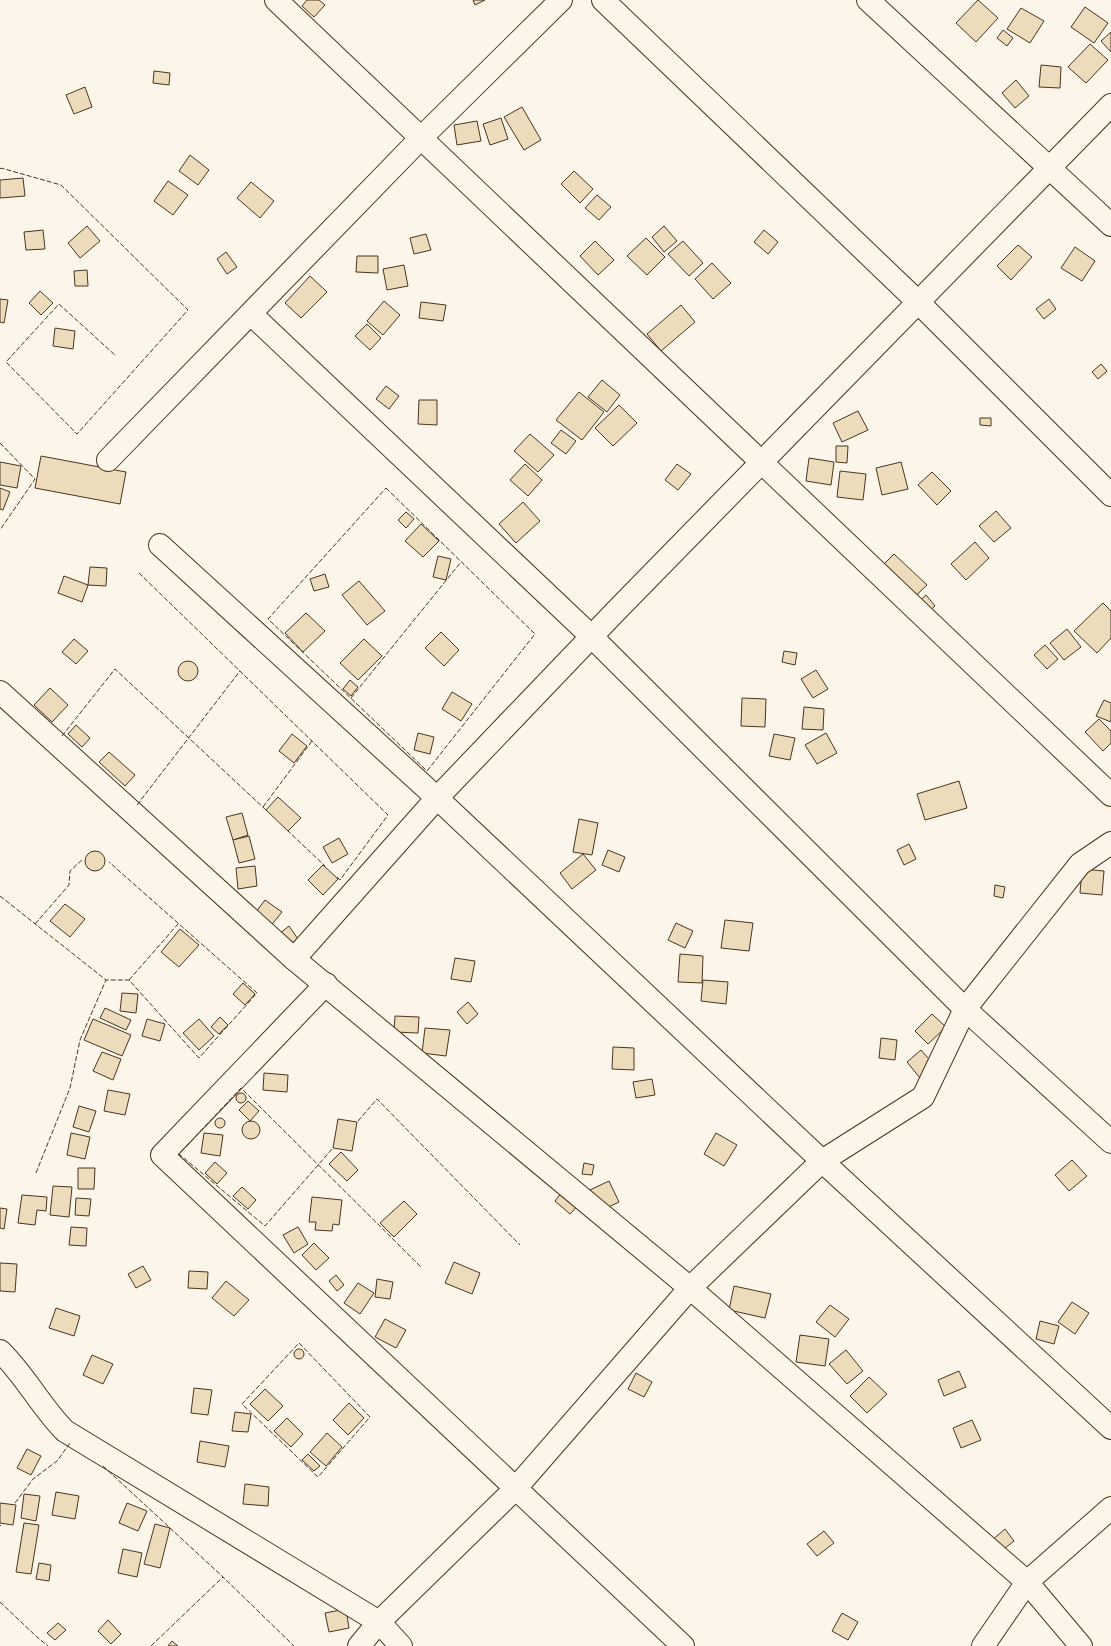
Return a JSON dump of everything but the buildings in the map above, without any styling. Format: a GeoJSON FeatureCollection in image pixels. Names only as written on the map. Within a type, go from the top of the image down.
{"type":"FeatureCollection","features":[{"type":"Feature","properties":{"kind":"street"},"geometry":{"type":"LineString","coordinates":[[276,0],[1111,795]]}},
{"type":"Feature","properties":{"kind":"street"},"geometry":{"type":"LineString","coordinates":[[108,460],[421,138],[561,0]]}},
{"type":"Feature","properties":{"kind":"street"},"geometry":{"type":"LineString","coordinates":[[603,0],[918,302],[1111,495]]}},
{"type":"Feature","properties":{"kind":"street"},"geometry":{"type":"LineString","coordinates":[[868,0],[1111,225]]}},
{"type":"Feature","properties":{"kind":"street"},"geometry":{"type":"LineString","coordinates":[[294,959],[437,798],[591,636],[1111,105]]}},
{"type":"Feature","properties":{"kind":"street"},"geometry":{"type":"LineString","coordinates":[[251,314],[591,636],[965,1009],[1111,1142]]}},
{"type":"Feature","properties":{"kind":"street"},"geometry":{"type":"LineString","coordinates":[[160,545],[437,798],[822,1161],[1111,1428]]}},
{"type":"Feature","properties":{"kind":"street"},"geometry":{"type":"LineString","coordinates":[[0,692],[294,959],[326,984],[690,1288],[1027,1582],[1081,1646]]}},
{"type":"Feature","properties":{"kind":"street"},"geometry":{"type":"LineString","coordinates":[[359,1646],[379,1622],[515,1489],[690,1288],[822,1161],[923,1097],[965,1009],[1080,864],[1111,843]]}},
{"type":"Feature","properties":{"kind":"street"},"geometry":{"type":"LineString","coordinates":[[326,984],[162,1155],[683,1646]]}},
{"type":"Feature","properties":{"kind":"street"},"geometry":{"type":"LineString","coordinates":[[0,1351],[9,1359],[40,1399],[51,1418],[65,1431],[379,1622],[401,1646]]}},
{"type":"Feature","properties":{"kind":"street"},"geometry":{"type":"LineString","coordinates":[[982,1646],[1027,1582],[1111,1508]]}},
{"type":"Feature","properties":{"kind":"fence"},"geometry":{"type":"LineString","coordinates":[[0,169],[1,168],[61,185],[188,310],[77,434],[6,362],[59,304],[116,356]]}},
{"type":"Feature","properties":{"kind":"fence"},"geometry":{"type":"LineString","coordinates":[[0,443],[35,479],[0,530]]}},
{"type":"Feature","properties":{"kind":"fence"},"geometry":{"type":"LineString","coordinates":[[386,488],[535,634],[427,771],[268,619],[386,488]]}},
{"type":"Feature","properties":{"kind":"fence"},"geometry":{"type":"LineString","coordinates":[[351,698],[461,562]]}},
{"type":"Feature","properties":{"kind":"fence"},"geometry":{"type":"LineString","coordinates":[[139,573],[388,815],[340,880],[337,877]]}},
{"type":"Feature","properties":{"kind":"fence"},"geometry":{"type":"LineString","coordinates":[[62,736],[115,669],[267,811]]}},
{"type":"Feature","properties":{"kind":"fence"},"geometry":{"type":"LineString","coordinates":[[137,805],[240,671]]}},
{"type":"Feature","properties":{"kind":"fence"},"geometry":{"type":"LineString","coordinates":[[263,807],[312,741]]}},
{"type":"Feature","properties":{"kind":"fence"},"geometry":{"type":"LineString","coordinates":[[287,830],[325,866]]}},
{"type":"Feature","properties":{"kind":"fence"},"geometry":{"type":"LineString","coordinates":[[35,924],[69,885],[70,871],[83,859]]}},
{"type":"Feature","properties":{"kind":"fence"},"geometry":{"type":"LineString","coordinates":[[0,896],[106,980],[129,980],[199,1058],[257,993],[109,862]]}},
{"type":"Feature","properties":{"kind":"fence"},"geometry":{"type":"LineString","coordinates":[[129,980],[178,924]]}},
{"type":"Feature","properties":{"kind":"fence"},"geometry":{"type":"LineString","coordinates":[[36,1173],[70,1088],[80,1040],[106,980]]}},
{"type":"Feature","properties":{"kind":"fence"},"geometry":{"type":"LineString","coordinates":[[332,1149],[265,1226],[179,1154],[241,1088],[421,1267]]}},
{"type":"Feature","properties":{"kind":"fence"},"geometry":{"type":"LineString","coordinates":[[358,1121],[377,1099],[520,1245]]}},
{"type":"Feature","properties":{"kind":"fence"},"geometry":{"type":"LineString","coordinates":[[299,1343],[370,1417],[318,1477],[242,1404],[299,1343]]}},
{"type":"Feature","properties":{"kind":"fence"},"geometry":{"type":"LineString","coordinates":[[15,1503],[33,1479],[57,1461],[70,1443]]}},
{"type":"Feature","properties":{"kind":"fence"},"geometry":{"type":"LineString","coordinates":[[103,1466],[223,1577],[294,1646]]}},
{"type":"Feature","properties":{"kind":"fence"},"geometry":{"type":"LineString","coordinates":[[151,1646],[223,1577]]}},
{"type":"Feature","properties":{"kind":"fence"},"geometry":{"type":"LineString","coordinates":[[0,1602],[48,1646]]}}]}
